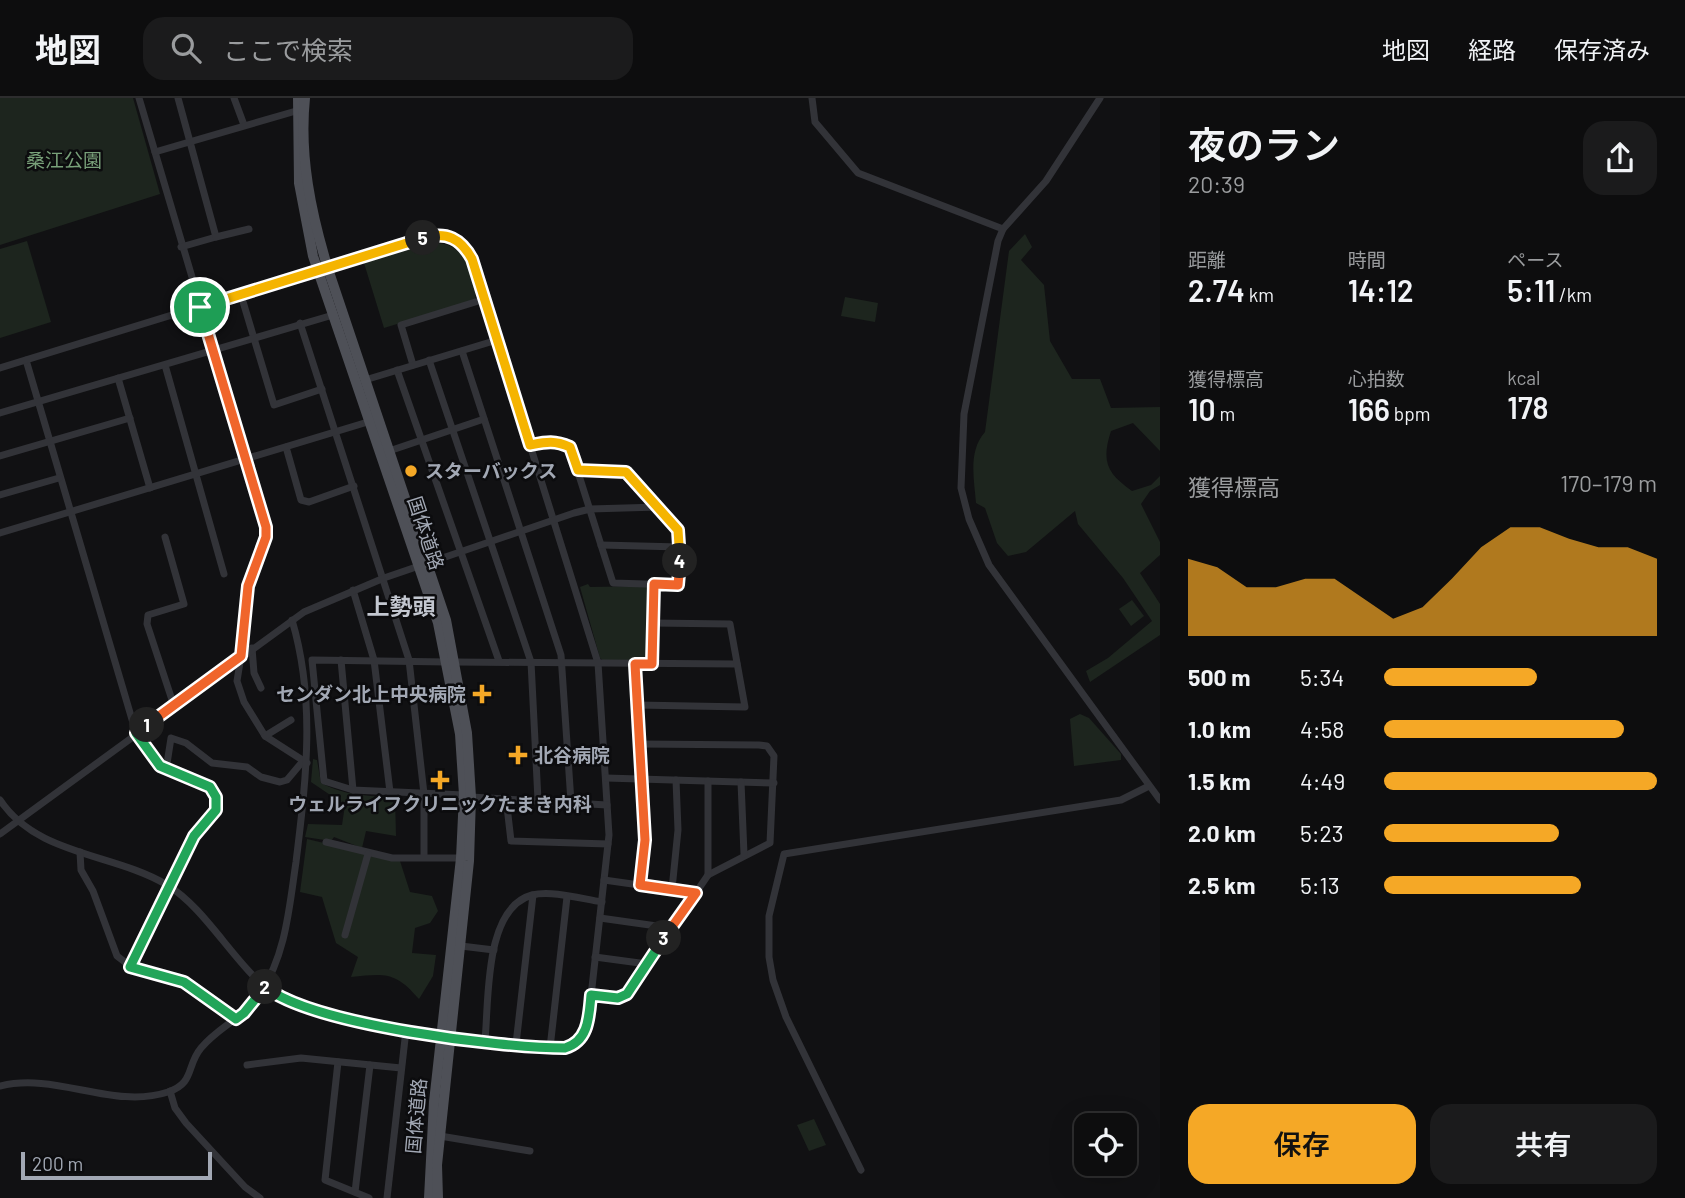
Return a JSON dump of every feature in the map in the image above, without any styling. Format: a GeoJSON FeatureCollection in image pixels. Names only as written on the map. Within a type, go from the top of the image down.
{"type":"FeatureCollection","features":[{"type":"Feature","properties":{"kind":"main road","name":"国体道路"},"geometry":{"type":"LineString","coordinates":[[298,98],[296,111],[299,183],[323,270],[365,380],[424,565],[452,662],[467,733],[461,946],[429,1164],[429,1198]]}},
{"type":"Feature","properties":{"kind":"main road","name":"国体道路"},"geometry":{"type":"LineString","coordinates":[[305,98],[307,184],[333,315],[424,565]]}},
{"type":"Feature","properties":{"kind":"main road","name":"国体道路"},"geometry":{"type":"LineString","coordinates":[[438,1198],[447,1036],[467,796]]}},
{"type":"Feature","properties":{"kind":"street"},"geometry":{"type":"LineString","coordinates":[[139,98],[266,537],[248,586],[237,681],[244,702],[265,736],[305,762]]}},
{"type":"Feature","properties":{"kind":"street"},"geometry":{"type":"LineString","coordinates":[[178,98],[216,237]]}},
{"type":"Feature","properties":{"kind":"street"},"geometry":{"type":"LineString","coordinates":[[234,98],[244,125]]}},
{"type":"Feature","properties":{"kind":"street"},"geometry":{"type":"LineString","coordinates":[[812,98],[815,122],[858,173],[1003,229]]}},
{"type":"Feature","properties":{"kind":"street"},"geometry":{"type":"LineString","coordinates":[[1100,98],[1046,181],[1003,229],[964,414],[961,488],[969,519],[989,565],[1160,800]]}},
{"type":"Feature","properties":{"kind":"street"},"geometry":{"type":"LineString","coordinates":[[155,152],[296,111]]}},
{"type":"Feature","properties":{"kind":"street"},"geometry":{"type":"LineString","coordinates":[[181,247],[249,229]]}},
{"type":"Feature","properties":{"kind":"street"},"geometry":{"type":"LineString","coordinates":[[0,368],[428,236],[447,236],[466,247],[485,299],[598,663],[608,845],[588,1024],[579,1041],[565,1048],[550,1048],[365,1024],[295,1004],[264,986],[169,886],[144,874],[42,838],[18,822],[0,800]]}},
{"type":"Feature","properties":{"kind":"street"},"geometry":{"type":"LineString","coordinates":[[241,295],[274,405],[322,390]]}},
{"type":"Feature","properties":{"kind":"street"},"geometry":{"type":"LineString","coordinates":[[413,365],[401,325],[485,299]]}},
{"type":"Feature","properties":{"kind":"street"},"geometry":{"type":"LineString","coordinates":[[0,414],[333,315]]}},
{"type":"Feature","properties":{"kind":"street"},"geometry":{"type":"LineString","coordinates":[[300,323],[409,660],[424,794],[424,857]]}},
{"type":"Feature","properties":{"kind":"street"},"geometry":{"type":"LineString","coordinates":[[365,380],[496,340]]}},
{"type":"Feature","properties":{"kind":"street"},"geometry":{"type":"LineString","coordinates":[[462,351],[522,531],[562,663],[571,802]]}},
{"type":"Feature","properties":{"kind":"street"},"geometry":{"type":"LineString","coordinates":[[26,360],[136,733],[166,770],[199,781],[210,787],[216,797],[216,810],[194,836],[130,967]]}},
{"type":"Feature","properties":{"kind":"street"},"geometry":{"type":"LineString","coordinates":[[429,360],[531,662],[538,800]]}},
{"type":"Feature","properties":{"kind":"street"},"geometry":{"type":"LineString","coordinates":[[165,365],[224,574]]}},
{"type":"Feature","properties":{"kind":"street"},"geometry":{"type":"LineString","coordinates":[[397,370],[499,661]]}},
{"type":"Feature","properties":{"kind":"street"},"geometry":{"type":"LineString","coordinates":[[118,377],[150,488]]}},
{"type":"Feature","properties":{"kind":"street"},"geometry":{"type":"LineString","coordinates":[[0,456],[130,418]]}},
{"type":"Feature","properties":{"kind":"street"},"geometry":{"type":"LineString","coordinates":[[389,451],[484,419]]}},
{"type":"Feature","properties":{"kind":"street"},"geometry":{"type":"LineString","coordinates":[[0,533],[371,421]]}},
{"type":"Feature","properties":{"kind":"street"},"geometry":{"type":"LineString","coordinates":[[530,445],[552,440],[570,447],[613,583],[678,585],[678,530],[659,507],[626,472],[578,470]]}},
{"type":"Feature","properties":{"kind":"street"},"geometry":{"type":"LineString","coordinates":[[286,447],[301,500],[309,502],[354,486]]}},
{"type":"Feature","properties":{"kind":"street"},"geometry":{"type":"LineString","coordinates":[[0,495],[59,478]]}},
{"type":"Feature","properties":{"kind":"street"},"geometry":{"type":"LineString","coordinates":[[0,834],[292,620],[384,578],[554,520],[590,509],[659,507]]}},
{"type":"Feature","properties":{"kind":"street"},"geometry":{"type":"LineString","coordinates":[[165,537],[184,604],[148,615],[147,624],[174,706]]}},
{"type":"Feature","properties":{"kind":"street"},"geometry":{"type":"LineString","coordinates":[[601,545],[680,547]]}},
{"type":"Feature","properties":{"kind":"street"},"geometry":{"type":"LineString","coordinates":[[652,664],[654,584]]}},
{"type":"Feature","properties":{"kind":"street"},"geometry":{"type":"LineString","coordinates":[[353,590],[374,660],[390,792]]}},
{"type":"Feature","properties":{"kind":"street"},"geometry":{"type":"LineString","coordinates":[[0,1086],[50,1083],[145,1099],[170,1091],[185,1083],[199,1050],[244,1013],[264,986],[281,952],[288,920],[305,762],[306,689],[292,620]]}},
{"type":"Feature","properties":{"kind":"street"},"geometry":{"type":"LineString","coordinates":[[637,705],[745,707],[730,624],[653,623]]}},
{"type":"Feature","properties":{"kind":"street"},"geometry":{"type":"LineString","coordinates":[[252,648],[254,673],[261,688]]}},
{"type":"Feature","properties":{"kind":"street"},"geometry":{"type":"LineString","coordinates":[[607,805],[354,790],[324,781],[320,762],[312,660],[737,664]]}},
{"type":"Feature","properties":{"kind":"street"},"geometry":{"type":"LineString","coordinates":[[341,660],[354,790]]}},
{"type":"Feature","properties":{"kind":"street"},"geometry":{"type":"LineString","coordinates":[[635,664],[645,840],[640,885]]}},
{"type":"Feature","properties":{"kind":"street"},"geometry":{"type":"LineString","coordinates":[[265,736],[291,720]]}},
{"type":"Feature","properties":{"kind":"street"},"geometry":{"type":"LineString","coordinates":[[166,770],[171,738],[186,743],[212,763],[247,767],[261,777],[280,782],[287,780],[305,762]]}},
{"type":"Feature","properties":{"kind":"street"},"geometry":{"type":"LineString","coordinates":[[591,995],[622,997],[634,986],[708,875],[744,854],[765,846],[772,839],[775,760],[767,746],[639,744]]}},
{"type":"Feature","properties":{"kind":"street"},"geometry":{"type":"LineString","coordinates":[[606,778],[774,783]]}},
{"type":"Feature","properties":{"kind":"street"},"geometry":{"type":"LineString","coordinates":[[672,889],[678,831],[676,780]]}},
{"type":"Feature","properties":{"kind":"street"},"geometry":{"type":"LineString","coordinates":[[708,781],[708,875]]}},
{"type":"Feature","properties":{"kind":"street"},"geometry":{"type":"LineString","coordinates":[[741,782],[744,854]]}},
{"type":"Feature","properties":{"kind":"street"},"geometry":{"type":"LineString","coordinates":[[861,1170],[786,1017],[773,980],[769,957],[769,916],[784,855],[1121,800],[1149,786]]}},
{"type":"Feature","properties":{"kind":"street"},"geometry":{"type":"LineString","coordinates":[[506,798],[511,841],[608,845]]}},
{"type":"Feature","properties":{"kind":"street"},"geometry":{"type":"LineString","coordinates":[[326,842],[392,858],[461,858]]}},
{"type":"Feature","properties":{"kind":"street"},"geometry":{"type":"LineString","coordinates":[[80,852],[81,870],[93,891],[109,942],[117,956],[130,967],[184,982],[236,1019]]}},
{"type":"Feature","properties":{"kind":"street"},"geometry":{"type":"LineString","coordinates":[[345,934],[368,854]]}},
{"type":"Feature","properties":{"kind":"street"},"geometry":{"type":"LineString","coordinates":[[604,880],[696,893]]}},
{"type":"Feature","properties":{"kind":"street"},"geometry":{"type":"LineString","coordinates":[[485,1040],[494,950],[501,920],[515,905],[533,895],[601,902]]}},
{"type":"Feature","properties":{"kind":"street"},"geometry":{"type":"LineString","coordinates":[[516,1044],[533,895]]}},
{"type":"Feature","properties":{"kind":"street"},"geometry":{"type":"LineString","coordinates":[[550,1048],[567,897]]}},
{"type":"Feature","properties":{"kind":"street"},"geometry":{"type":"LineString","coordinates":[[600,918],[671,928]]}},
{"type":"Feature","properties":{"kind":"street"},"geometry":{"type":"LineString","coordinates":[[461,946],[494,950]]}},
{"type":"Feature","properties":{"kind":"street"},"geometry":{"type":"LineString","coordinates":[[596,957],[647,964]]}},
{"type":"Feature","properties":{"kind":"street"},"geometry":{"type":"LineString","coordinates":[[387,1198],[406,1030]]}},
{"type":"Feature","properties":{"kind":"street"},"geometry":{"type":"LineString","coordinates":[[247,1065],[301,1058],[401,1068]]}},
{"type":"Feature","properties":{"kind":"street"},"geometry":{"type":"LineString","coordinates":[[338,1062],[325,1180],[369,1198]]}},
{"type":"Feature","properties":{"kind":"street"},"geometry":{"type":"LineString","coordinates":[[355,1192],[370,1065]]}},
{"type":"Feature","properties":{"kind":"street"},"geometry":{"type":"LineString","coordinates":[[170,1091],[175,1108],[186,1123],[245,1187],[260,1198]]}},
{"type":"Feature","properties":{"kind":"street"},"geometry":{"type":"LineString","coordinates":[[440,1136],[530,1151]]}},
{"type":"Feature","properties":{"kind":"green space","name":"桑江公園"},"geometry":{"type":"Polygon","coordinates":[[[0,98],[133,98],[160,194],[0,245],[0,98]]]}},
{"type":"Feature","properties":{"kind":"green space"},"geometry":{"type":"Polygon","coordinates":[[[1025,234],[1032,247],[1021,260],[1044,285],[1050,341],[1072,379],[1100,379],[1111,408],[1160,407],[1160,451],[1133,423],[1111,431],[1107,459],[1112,472],[1132,491],[1151,485],[1160,476],[1160,485],[1150,491],[1141,504],[1160,542],[1160,555],[1140,573],[1160,604],[1160,635],[1090,682],[1086,671],[1108,658],[1152,621],[1123,578],[1078,524],[1075,511],[1026,552],[1008,556],[997,543],[985,508],[976,503],[974,456],[985,432],[1009,251],[1025,234]]]}},
{"type":"Feature","properties":{"kind":"green space"},"geometry":{"type":"Polygon","coordinates":[[[27,241],[51,322],[0,338],[0,249],[27,241]]]}},
{"type":"Feature","properties":{"kind":"green space"},"geometry":{"type":"Polygon","coordinates":[[[431,243],[453,247],[462,256],[472,277],[475,300],[384,328],[364,263],[431,243]]]}},
{"type":"Feature","properties":{"kind":"green space"},"geometry":{"type":"Polygon","coordinates":[[[845,297],[878,303],[875,322],[841,316],[845,297]]]}},
{"type":"Feature","properties":{"kind":"green space"},"geometry":{"type":"Polygon","coordinates":[[[588,584],[590,587],[652,586],[651,662],[604,661],[600,658],[580,587],[588,584]]]}},
{"type":"Feature","properties":{"kind":"green space"},"geometry":{"type":"Polygon","coordinates":[[[1132,600],[1144,616],[1131,626],[1119,609],[1132,600]]]}},
{"type":"Feature","properties":{"kind":"green space"},"geometry":{"type":"Polygon","coordinates":[[[1080,714],[1089,718],[1121,754],[1121,760],[1074,766],[1070,719],[1080,714]]]}},
{"type":"Feature","properties":{"kind":"green space"},"geometry":{"type":"Polygon","coordinates":[[[313,759],[317,760],[321,783],[339,791],[395,797],[396,836],[366,831],[362,848],[334,837],[331,841],[305,837],[308,824],[342,825],[345,805],[311,782],[313,759]]]}},
{"type":"Feature","properties":{"kind":"green space"},"geometry":{"type":"Polygon","coordinates":[[[307,839],[400,861],[410,892],[432,896],[438,911],[430,923],[415,928],[412,953],[436,955],[433,976],[419,999],[404,984],[390,976],[351,977],[358,957],[336,943],[322,897],[300,892],[307,839]]]}},
{"type":"Feature","properties":{"kind":"green space"},"geometry":{"type":"Polygon","coordinates":[[[814,1119],[826,1145],[809,1151],[797,1125],[814,1119]]]}},
{"type":"Feature","properties":{"kind":"place","name":"スターバックス"},"geometry":{"type":"Point","coordinates":[411,471]}},
{"type":"Feature","properties":{"kind":"place","name":"センダン北上中央病院"},"geometry":{"type":"Point","coordinates":[482,694]}},
{"type":"Feature","properties":{"kind":"place","name":"北谷病院"},"geometry":{"type":"Point","coordinates":[518,755]}},
{"type":"Feature","properties":{"kind":"place","name":"ウェルライフクリニックたまき内科"},"geometry":{"type":"Point","coordinates":[440,780]}},
{"type":"Feature","properties":{"kind":"district","name":"上勢頭"},"geometry":{"type":"Point","coordinates":[401,607]}},
{"type":"Feature","properties":{"kind":"route"},"geometry":{"type":"LineString","coordinates":[[428,236],[454,238],[466,247],[472,259],[530,445],[552,440],[570,447],[578,470],[618,469],[626,472],[678,530],[678,585],[654,584],[652,664],[635,664],[645,840],[640,885],[696,893],[627,994],[618,998],[591,995],[588,1024],[579,1041],[572,1045],[550,1048],[365,1024],[287,1001],[264,986],[259,996],[236,1019],[184,982],[130,967],[194,836],[216,810],[216,797],[210,787],[199,781],[172,774],[160,766],[136,733],[241,656],[248,586],[266,537],[266,527],[200,307],[428,236]]}}]}
